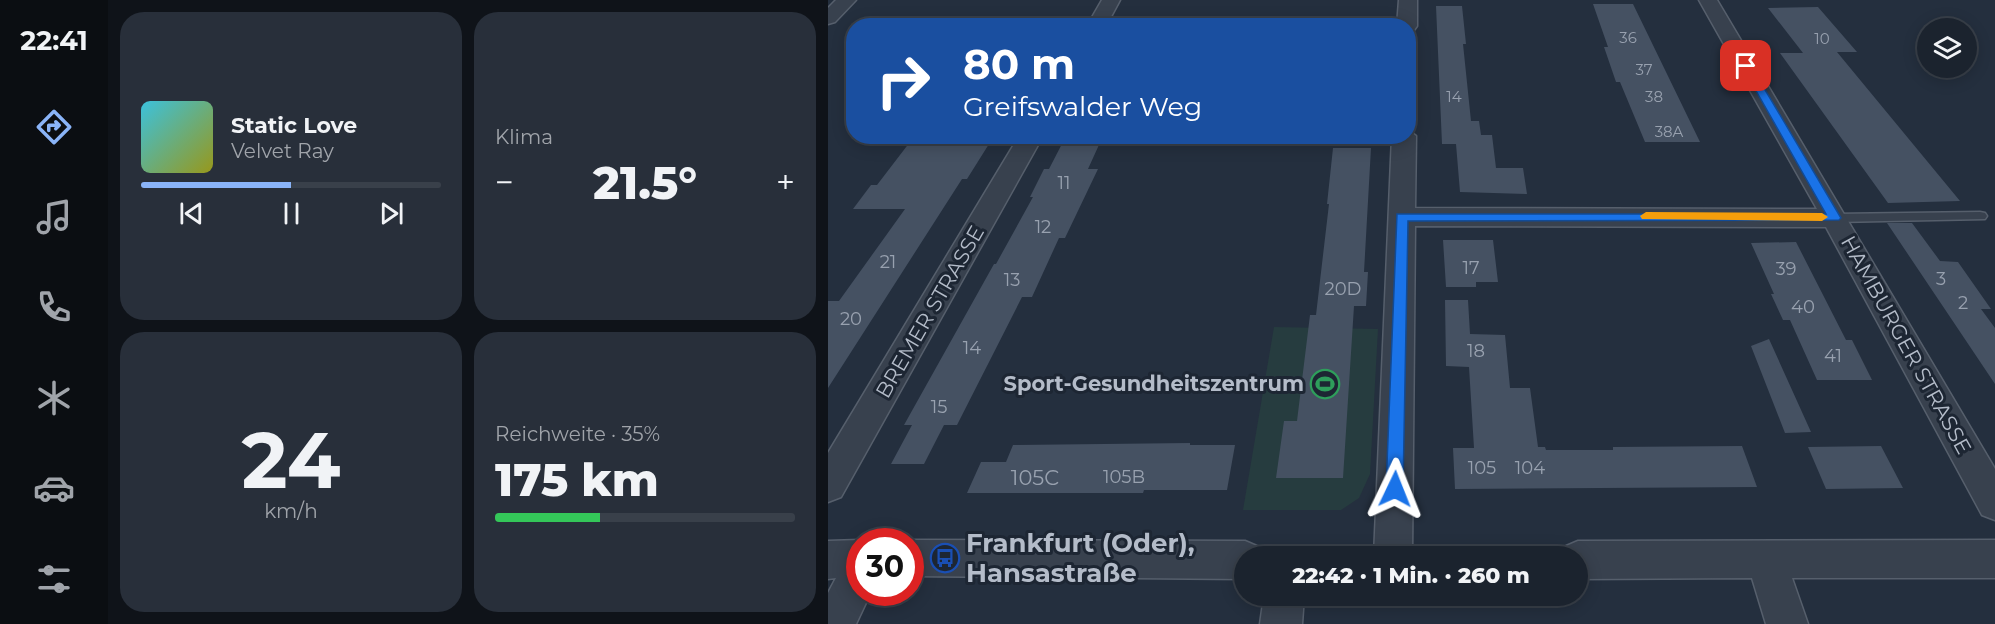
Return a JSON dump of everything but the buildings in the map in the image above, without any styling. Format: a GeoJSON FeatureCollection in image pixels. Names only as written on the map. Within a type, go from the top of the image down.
{"type":"FeatureCollection","features":[{"type":"Feature","properties":{"kind":"street"},"geometry":{"type":"LineString","coordinates":[[828,18],[847,0]]}},
{"type":"Feature","properties":{"kind":"street"},"geometry":{"type":"LineString","coordinates":[[1101,18],[1111,0]]}},
{"type":"Feature","properties":{"kind":"street"},"geometry":{"type":"LineString","coordinates":[[1407,18],[1408,0]]}},
{"type":"Feature","properties":{"kind":"street","name":"HAMBURGER STRASSE"},"geometry":{"type":"LineString","coordinates":[[1708,0],[1995,503]]}},
{"type":"Feature","properties":{"kind":"street","name":"BREMER STRASSE"},"geometry":{"type":"LineString","coordinates":[[828,486],[1026,144]]}},
{"type":"Feature","properties":{"kind":"street"},"geometry":{"type":"LineString","coordinates":[[1393,546],[1404,144]]}},
{"type":"Feature","properties":{"kind":"street"},"geometry":{"type":"LineString","coordinates":[[1402,217],[1834,218]]}},
{"type":"Feature","properties":{"kind":"street"},"geometry":{"type":"LineString","coordinates":[[924,558],[1234,560]]}},
{"type":"Feature","properties":{"kind":"street"},"geometry":{"type":"LineString","coordinates":[[828,560],[846,559]]}},
{"type":"Feature","properties":{"kind":"street"},"geometry":{"type":"LineString","coordinates":[[1766,559],[1787,624]]}},
{"type":"Feature","properties":{"kind":"street"},"geometry":{"type":"LineString","coordinates":[[1588,560],[1995,559]]}},
{"type":"Feature","properties":{"kind":"street"},"geometry":{"type":"LineString","coordinates":[[834,624],[846,600]]}},
{"type":"Feature","properties":{"kind":"street"},"geometry":{"type":"LineString","coordinates":[[1281,624],[1283,606]]}},
{"type":"Feature","properties":{"kind":"lane"},"geometry":{"type":"LineString","coordinates":[[1834,218],[1980,216]]}},
{"type":"Feature","properties":{"kind":"green space"},"geometry":{"type":"Polygon","coordinates":[[[1274,327],[1378,329],[1370,474],[1359,498],[1341,510],[1243,510],[1274,327]]]}},
{"type":"Feature","properties":{"kind":"slow traffic"},"geometry":{"type":"LineString","coordinates":[[1646,216],[1822,217]]}},
{"type":"Feature","properties":{"kind":"place","name":"Sport-Gesundheitszentrum"},"geometry":{"type":"Point","coordinates":[1325,384]}},
{"type":"Feature","properties":{"kind":"place","name":"Frankfurt (Oder), Hansastraße"},"geometry":{"type":"Point","coordinates":[945,558]}},
{"type":"Feature","properties":{"kind":"route"},"geometry":{"type":"LineString","coordinates":[[1395,489],[1402,217],[1780,216],[1834,218],[1746,66]]}}]}
